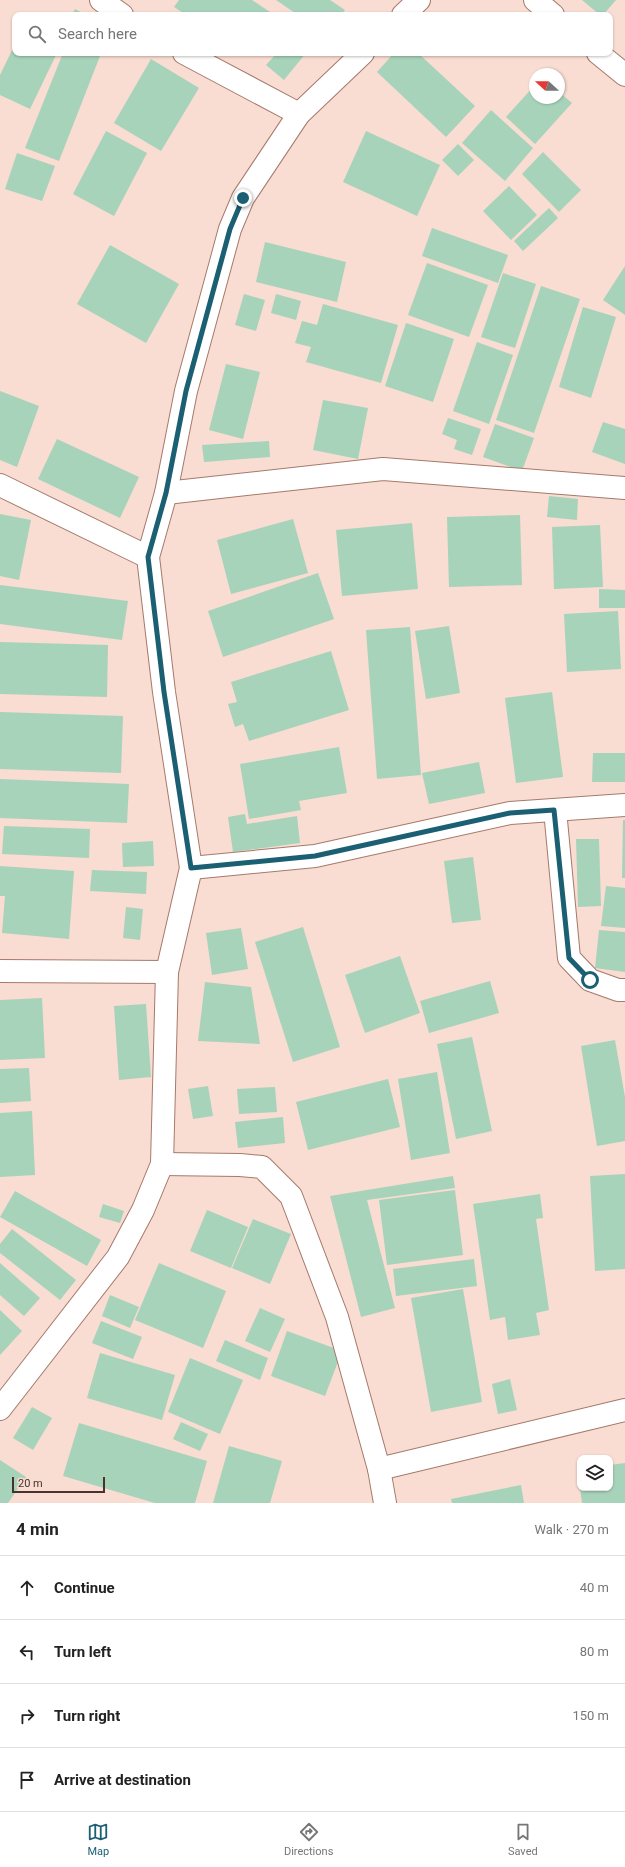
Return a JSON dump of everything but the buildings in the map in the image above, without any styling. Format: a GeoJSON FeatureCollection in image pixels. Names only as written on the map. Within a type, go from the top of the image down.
{"type":"FeatureCollection","features":[{"type":"Feature","properties":{"kind":"street"},"geometry":{"type":"LineString","coordinates":[[101,0],[118,12]]}},
{"type":"Feature","properties":{"kind":"street"},"geometry":{"type":"LineString","coordinates":[[406,12],[419,0]]}},
{"type":"Feature","properties":{"kind":"street"},"geometry":{"type":"LineString","coordinates":[[536,0],[550,12]]}},
{"type":"Feature","properties":{"kind":"street"},"geometry":{"type":"LineString","coordinates":[[190,56],[299,114]]}},
{"type":"Feature","properties":{"kind":"street"},"geometry":{"type":"LineString","coordinates":[[0,1409],[118,1257],[143,1210],[162,1164],[168,972],[191,868],[164,692],[148,557],[166,493],[186,391],[230,229],[243,198],[299,114],[360,56]]}},
{"type":"Feature","properties":{"kind":"street"},"geometry":{"type":"LineString","coordinates":[[602,56],[625,76]]}},
{"type":"Feature","properties":{"kind":"street"},"geometry":{"type":"LineString","coordinates":[[166,493],[383,469],[625,488]]}},
{"type":"Feature","properties":{"kind":"street"},"geometry":{"type":"LineString","coordinates":[[0,485],[148,557]]}},
{"type":"Feature","properties":{"kind":"street"},"geometry":{"type":"LineString","coordinates":[[191,868],[315,856],[510,813],[625,805]]}},
{"type":"Feature","properties":{"kind":"street"},"geometry":{"type":"LineString","coordinates":[[554,810],[569,958],[590,980],[618,990],[625,990]]}},
{"type":"Feature","properties":{"kind":"street"},"geometry":{"type":"LineString","coordinates":[[0,971],[168,972]]}},
{"type":"Feature","properties":{"kind":"street"},"geometry":{"type":"LineString","coordinates":[[162,1164],[240,1165],[262,1167],[292,1196],[337,1317],[379,1469],[384,1503]]}},
{"type":"Feature","properties":{"kind":"street"},"geometry":{"type":"LineString","coordinates":[[379,1469],[625,1410]]}},
{"type":"Feature","properties":{"kind":"route"},"geometry":{"type":"LineString","coordinates":[[243,198],[230,229],[186,391],[166,493],[148,557],[164,692],[191,868],[315,856],[510,813],[554,810],[569,958],[590,980]]}}]}
